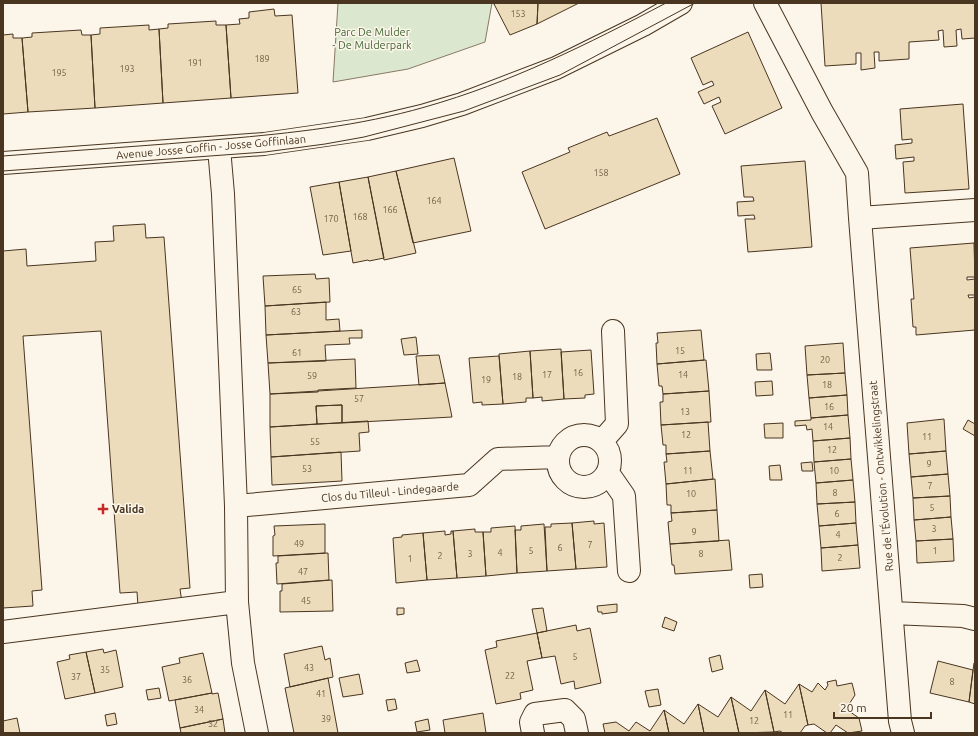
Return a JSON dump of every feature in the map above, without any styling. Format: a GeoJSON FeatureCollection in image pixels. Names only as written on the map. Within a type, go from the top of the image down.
{"type":"FeatureCollection","features":[{"type":"Feature","properties":{"kind":"street","name":"Avenue Josse Goffin - Josse Goffinlaan"},"geometry":{"type":"LineString","coordinates":[[3,163],[264,144],[367,129],[422,116],[462,104],[556,68],[681,3]]}},
{"type":"Feature","properties":{"kind":"street","name":"Rue de l'Évolution - Ontwikkelingstraat"},"geometry":{"type":"LineString","coordinates":[[765,3],[822,112],[857,173],[900,721],[903,733]]}},
{"type":"Feature","properties":{"kind":"street"},"geometry":{"type":"LineString","coordinates":[[219,148],[223,194],[236,506],[238,602],[243,663],[257,733]]}},
{"type":"Feature","properties":{"kind":"street"},"geometry":{"type":"LineString","coordinates":[[860,218],[975,210]]}},
{"type":"Feature","properties":{"kind":"street"},"geometry":{"type":"LineString","coordinates":[[602,441],[617,424],[613,331]]}},
{"type":"Feature","properties":{"kind":"street"},"geometry":{"type":"LineString","coordinates":[[580,435],[592,435],[602,441],[608,450],[611,461],[608,473],[600,482],[588,487],[576,486],[565,480],[559,469],[558,457],[562,446],[570,438],[580,435]]}},
{"type":"Feature","properties":{"kind":"street","name":"Clos du Tilleul - Lindegaarde"},"geometry":{"type":"LineString","coordinates":[[236,506],[469,485],[498,460],[558,457]]}},
{"type":"Feature","properties":{"kind":"street"},"geometry":{"type":"LineString","coordinates":[[608,473],[624,496],[629,571]]}},
{"type":"Feature","properties":{"kind":"street"},"geometry":{"type":"LineString","coordinates":[[3,632],[238,602]]}},
{"type":"Feature","properties":{"kind":"street"},"geometry":{"type":"LineString","coordinates":[[892,613],[963,616],[975,618]]}},
{"type":"Feature","properties":{"kind":"street"},"geometry":{"type":"LineString","coordinates":[[533,733],[531,722],[535,714],[566,710],[574,719],[577,733]]}},
{"type":"Feature","properties":{"kind":"green space","name":"Parc De Mulder - De Mulderpark"},"geometry":{"type":"Polygon","coordinates":[[[338,3],[492,3],[485,42],[408,69],[333,82],[338,3]]]}},
{"type":"Feature","properties":{"kind":"building"},"geometry":{"type":"Polygon","coordinates":[[[538,3],[537,24],[510,35],[494,4],[538,3]]]}},
{"type":"Feature","properties":{"kind":"building"},"geometry":{"type":"Polygon","coordinates":[[[538,3],[579,3],[537,24],[538,3]]]}},
{"type":"Feature","properties":{"kind":"building"},"geometry":{"type":"Polygon","coordinates":[[[821,3],[975,3],[975,38],[962,39],[961,29],[956,30],[957,46],[944,47],[943,30],[938,31],[939,40],[909,42],[909,59],[879,61],[879,52],[874,52],[875,68],[861,70],[861,53],[856,53],[856,64],[825,66],[821,3]]]}},
{"type":"Feature","properties":{"kind":"building"},"geometry":{"type":"Polygon","coordinates":[[[274,9],[275,16],[292,15],[298,93],[231,98],[226,25],[240,24],[239,19],[249,18],[249,12],[274,9]]]}},
{"type":"Feature","properties":{"kind":"building"},"geometry":{"type":"Polygon","coordinates":[[[216,21],[216,25],[226,25],[231,98],[163,103],[159,29],[168,28],[168,24],[216,21]]]}},
{"type":"Feature","properties":{"kind":"building"},"geometry":{"type":"Polygon","coordinates":[[[149,25],[149,30],[159,29],[163,103],[95,108],[91,35],[100,34],[100,28],[149,25]]]}},
{"type":"Feature","properties":{"kind":"building"},"geometry":{"type":"Polygon","coordinates":[[[81,30],[82,35],[91,35],[95,108],[28,112],[22,38],[32,37],[32,33],[81,30]]]}},
{"type":"Feature","properties":{"kind":"building"},"geometry":{"type":"Polygon","coordinates":[[[748,32],[782,108],[725,134],[712,106],[721,102],[719,97],[704,104],[698,92],[714,85],[712,81],[703,85],[691,58],[748,32]]]}},
{"type":"Feature","properties":{"kind":"building"},"geometry":{"type":"Polygon","coordinates":[[[13,34],[13,38],[22,38],[28,112],[3,114],[3,35],[13,34]]]}},
{"type":"Feature","properties":{"kind":"building"},"geometry":{"type":"Polygon","coordinates":[[[963,104],[969,189],[905,193],[903,162],[914,161],[914,157],[896,159],[895,145],[912,143],[912,139],[902,140],[900,109],[963,104]]]}},
{"type":"Feature","properties":{"kind":"building"},"geometry":{"type":"Polygon","coordinates":[[[657,118],[680,174],[545,229],[522,172],[570,152],[568,148],[607,132],[609,136],[657,118]]]}},
{"type":"Feature","properties":{"kind":"building"},"geometry":{"type":"Polygon","coordinates":[[[454,158],[471,231],[413,243],[396,171],[454,158]]]}},
{"type":"Feature","properties":{"kind":"building"},"geometry":{"type":"Polygon","coordinates":[[[805,161],[812,247],[748,252],[745,219],[755,219],[754,215],[738,216],[737,202],[754,201],[753,197],[744,197],[741,166],[805,161]]]}},
{"type":"Feature","properties":{"kind":"building"},"geometry":{"type":"Polygon","coordinates":[[[396,171],[416,253],[384,260],[368,177],[396,171]]]}},
{"type":"Feature","properties":{"kind":"building"},"geometry":{"type":"Polygon","coordinates":[[[368,177],[384,258],[353,263],[339,182],[368,177]]]}},
{"type":"Feature","properties":{"kind":"building"},"geometry":{"type":"Polygon","coordinates":[[[339,182],[351,251],[323,255],[310,187],[339,182]]]}},
{"type":"Feature","properties":{"kind":"building"},"geometry":{"type":"Polygon","coordinates":[[[145,224],[146,238],[164,237],[190,588],[180,589],[182,603],[138,606],[137,592],[120,593],[101,331],[23,336],[42,590],[32,591],[33,606],[3,608],[3,251],[26,249],[27,266],[96,261],[95,242],[114,241],[113,226],[145,224]]]}},
{"type":"Feature","properties":{"kind":"building"},"geometry":{"type":"Polygon","coordinates":[[[974,243],[975,277],[967,277],[967,280],[975,279],[975,295],[968,295],[969,298],[975,297],[975,330],[916,335],[916,327],[913,327],[911,299],[914,299],[910,248],[974,243]]]}},
{"type":"Feature","properties":{"kind":"building"},"geometry":{"type":"Polygon","coordinates":[[[315,274],[316,279],[329,278],[330,302],[265,306],[263,276],[315,274]]]}},
{"type":"Feature","properties":{"kind":"building"},"geometry":{"type":"Polygon","coordinates":[[[326,302],[326,320],[339,319],[340,331],[266,335],[265,306],[326,302]]]}},
{"type":"Feature","properties":{"kind":"building"},"geometry":{"type":"Polygon","coordinates":[[[362,330],[362,338],[349,338],[350,344],[325,345],[326,361],[268,363],[266,335],[362,330]]]}},
{"type":"Feature","properties":{"kind":"building"},"geometry":{"type":"Polygon","coordinates":[[[701,330],[704,360],[657,364],[657,333],[701,330]]]}},
{"type":"Feature","properties":{"kind":"building"},"geometry":{"type":"Polygon","coordinates":[[[416,337],[418,354],[404,355],[401,339],[416,337]]]}},
{"type":"Feature","properties":{"kind":"building"},"geometry":{"type":"Polygon","coordinates":[[[843,343],[845,373],[807,375],[805,346],[843,343]]]}},
{"type":"Feature","properties":{"kind":"building"},"geometry":{"type":"Polygon","coordinates":[[[561,349],[564,399],[542,401],[542,397],[533,398],[530,351],[561,349]]]}},
{"type":"Feature","properties":{"kind":"building"},"geometry":{"type":"Polygon","coordinates":[[[591,350],[594,394],[585,395],[585,398],[564,399],[561,352],[591,350]]]}},
{"type":"Feature","properties":{"kind":"building"},"geometry":{"type":"Polygon","coordinates":[[[530,351],[533,398],[526,398],[526,402],[503,404],[499,354],[530,351]]]}},
{"type":"Feature","properties":{"kind":"building"},"geometry":{"type":"Polygon","coordinates":[[[770,353],[772,370],[757,370],[756,354],[770,353]]]}},
{"type":"Feature","properties":{"kind":"building"},"geometry":{"type":"Polygon","coordinates":[[[439,355],[445,383],[419,385],[416,356],[439,355]]]}},
{"type":"Feature","properties":{"kind":"building"},"geometry":{"type":"Polygon","coordinates":[[[499,356],[503,404],[482,405],[482,402],[473,403],[469,358],[499,356]]]}},
{"type":"Feature","properties":{"kind":"building"},"geometry":{"type":"Polygon","coordinates":[[[355,359],[356,388],[318,390],[318,392],[270,394],[268,363],[355,359]]]}},
{"type":"Feature","properties":{"kind":"building"},"geometry":{"type":"Polygon","coordinates":[[[706,360],[709,391],[663,394],[662,386],[659,386],[657,364],[706,360]]]}},
{"type":"Feature","properties":{"kind":"building"},"geometry":{"type":"Polygon","coordinates":[[[845,373],[847,395],[809,398],[807,375],[845,373]]]}},
{"type":"Feature","properties":{"kind":"building"},"geometry":{"type":"Polygon","coordinates":[[[772,381],[773,395],[756,396],[755,382],[772,381]]]}},
{"type":"Feature","properties":{"kind":"building"},"geometry":{"type":"Polygon","coordinates":[[[445,383],[452,417],[342,423],[342,405],[316,406],[317,424],[270,427],[270,394],[445,383]]]}},
{"type":"Feature","properties":{"kind":"building"},"geometry":{"type":"Polygon","coordinates":[[[709,391],[711,422],[661,425],[660,402],[663,402],[663,394],[709,391]]]}},
{"type":"Feature","properties":{"kind":"building"},"geometry":{"type":"Polygon","coordinates":[[[847,395],[848,415],[811,418],[809,398],[847,395]]]}},
{"type":"Feature","properties":{"kind":"building"},"geometry":{"type":"Polygon","coordinates":[[[342,405],[342,423],[317,424],[316,406],[342,405]]]}},
{"type":"Feature","properties":{"kind":"building"},"geometry":{"type":"Polygon","coordinates":[[[848,415],[850,438],[813,441],[812,429],[807,430],[806,425],[795,426],[795,421],[848,415]]]}},
{"type":"Feature","properties":{"kind":"building"},"geometry":{"type":"Polygon","coordinates":[[[944,419],[946,451],[909,454],[907,423],[944,419]]]}},
{"type":"Feature","properties":{"kind":"building"},"geometry":{"type":"Polygon","coordinates":[[[968,420],[975,424],[975,436],[963,429],[968,420]]]}},
{"type":"Feature","properties":{"kind":"building"},"geometry":{"type":"Polygon","coordinates":[[[368,421],[369,432],[359,433],[360,451],[271,457],[270,427],[368,421]]]}},
{"type":"Feature","properties":{"kind":"building"},"geometry":{"type":"Polygon","coordinates":[[[708,422],[710,451],[666,454],[666,445],[663,445],[661,425],[708,422]]]}},
{"type":"Feature","properties":{"kind":"building"},"geometry":{"type":"Polygon","coordinates":[[[783,423],[783,438],[765,438],[764,424],[783,423]]]}},
{"type":"Feature","properties":{"kind":"building"},"geometry":{"type":"Polygon","coordinates":[[[850,438],[851,459],[814,462],[813,441],[850,438]]]}},
{"type":"Feature","properties":{"kind":"building"},"geometry":{"type":"Polygon","coordinates":[[[710,451],[713,479],[666,484],[664,462],[667,462],[666,454],[710,451]]]}},
{"type":"Feature","properties":{"kind":"building"},"geometry":{"type":"Polygon","coordinates":[[[946,451],[948,474],[911,477],[909,454],[946,451]]]}},
{"type":"Feature","properties":{"kind":"building"},"geometry":{"type":"Polygon","coordinates":[[[341,452],[342,481],[272,485],[271,457],[341,452]]]}},
{"type":"Feature","properties":{"kind":"building"},"geometry":{"type":"Polygon","coordinates":[[[851,459],[853,480],[816,483],[814,462],[851,459]]]}},
{"type":"Feature","properties":{"kind":"building"},"geometry":{"type":"Polygon","coordinates":[[[812,462],[813,471],[802,471],[801,463],[812,462]]]}},
{"type":"Feature","properties":{"kind":"building"},"geometry":{"type":"Polygon","coordinates":[[[780,465],[782,480],[770,480],[769,466],[780,465]]]}},
{"type":"Feature","properties":{"kind":"building"},"geometry":{"type":"Polygon","coordinates":[[[948,474],[950,496],[913,498],[911,477],[948,474]]]}},
{"type":"Feature","properties":{"kind":"building"},"geometry":{"type":"Polygon","coordinates":[[[715,479],[717,510],[671,513],[671,505],[667,505],[666,484],[715,479]]]}},
{"type":"Feature","properties":{"kind":"building"},"geometry":{"type":"Polygon","coordinates":[[[853,480],[855,502],[817,504],[816,483],[853,480]]]}},
{"type":"Feature","properties":{"kind":"building"},"geometry":{"type":"Polygon","coordinates":[[[950,496],[951,517],[914,520],[913,498],[950,496]]]}},
{"type":"Feature","properties":{"kind":"building"},"geometry":{"type":"Polygon","coordinates":[[[855,502],[856,523],[819,526],[817,504],[855,502]]]}},
{"type":"Feature","properties":{"kind":"building"},"geometry":{"type":"Polygon","coordinates":[[[717,510],[719,541],[670,544],[668,522],[672,521],[671,513],[717,510]]]}},
{"type":"Feature","properties":{"kind":"building"},"geometry":{"type":"Polygon","coordinates":[[[951,517],[953,539],[916,541],[914,520],[951,517]]]}},
{"type":"Feature","properties":{"kind":"building"},"geometry":{"type":"Polygon","coordinates":[[[594,521],[594,524],[604,523],[607,567],[576,569],[572,523],[594,521]]]}},
{"type":"Feature","properties":{"kind":"building"},"geometry":{"type":"Polygon","coordinates":[[[572,523],[576,569],[547,571],[545,527],[551,527],[551,524],[572,523]]]}},
{"type":"Feature","properties":{"kind":"building"},"geometry":{"type":"Polygon","coordinates":[[[856,523],[858,545],[821,548],[819,526],[856,523]]]}},
{"type":"Feature","properties":{"kind":"building"},"geometry":{"type":"Polygon","coordinates":[[[325,524],[325,553],[273,556],[273,536],[275,535],[274,526],[325,524]]]}},
{"type":"Feature","properties":{"kind":"building"},"geometry":{"type":"Polygon","coordinates":[[[544,524],[547,571],[517,573],[515,530],[521,530],[521,526],[544,524]]]}},
{"type":"Feature","properties":{"kind":"building"},"geometry":{"type":"Polygon","coordinates":[[[515,526],[517,573],[486,576],[483,532],[491,532],[491,528],[515,526]]]}},
{"type":"Feature","properties":{"kind":"building"},"geometry":{"type":"Polygon","coordinates":[[[475,529],[475,532],[483,532],[486,576],[457,578],[453,531],[475,529]]]}},
{"type":"Feature","properties":{"kind":"building"},"geometry":{"type":"Polygon","coordinates":[[[445,531],[445,535],[451,534],[451,531],[453,531],[457,578],[427,580],[423,533],[445,531]]]}},
{"type":"Feature","properties":{"kind":"building"},"geometry":{"type":"Polygon","coordinates":[[[423,533],[427,580],[396,583],[393,538],[402,537],[402,535],[423,533]]]}},
{"type":"Feature","properties":{"kind":"building"},"geometry":{"type":"Polygon","coordinates":[[[953,539],[954,561],[917,563],[916,541],[953,539]]]}},
{"type":"Feature","properties":{"kind":"building"},"geometry":{"type":"Polygon","coordinates":[[[729,540],[732,570],[675,574],[674,565],[672,565],[670,544],[729,540]]]}},
{"type":"Feature","properties":{"kind":"building"},"geometry":{"type":"Polygon","coordinates":[[[858,545],[860,568],[822,571],[821,548],[858,545]]]}},
{"type":"Feature","properties":{"kind":"building"},"geometry":{"type":"Polygon","coordinates":[[[328,553],[329,580],[277,584],[276,563],[278,563],[278,556],[328,553]]]}},
{"type":"Feature","properties":{"kind":"building"},"geometry":{"type":"Polygon","coordinates":[[[762,574],[763,587],[750,588],[749,575],[762,574]]]}},
{"type":"Feature","properties":{"kind":"building"},"geometry":{"type":"Polygon","coordinates":[[[332,580],[333,611],[280,612],[280,591],[282,591],[282,584],[332,580]]]}},
{"type":"Feature","properties":{"kind":"building"},"geometry":{"type":"Polygon","coordinates":[[[617,604],[617,612],[602,614],[602,612],[598,612],[597,606],[617,604]]]}},
{"type":"Feature","properties":{"kind":"building"},"geometry":{"type":"Polygon","coordinates":[[[397,608],[404,608],[404,614],[397,615],[397,608]]]}},
{"type":"Feature","properties":{"kind":"building"},"geometry":{"type":"Polygon","coordinates":[[[543,608],[547,631],[537,633],[532,609],[543,608]]]}},
{"type":"Feature","properties":{"kind":"building"},"geometry":{"type":"Polygon","coordinates":[[[665,617],[677,622],[674,631],[662,627],[665,617]]]}},
{"type":"Feature","properties":{"kind":"building"},"geometry":{"type":"Polygon","coordinates":[[[576,625],[577,631],[590,628],[601,683],[575,689],[574,681],[561,684],[555,656],[542,658],[537,633],[576,625]]]}},
{"type":"Feature","properties":{"kind":"building"},"geometry":{"type":"Polygon","coordinates":[[[537,633],[542,658],[527,661],[533,690],[520,693],[521,699],[496,704],[485,650],[497,647],[496,641],[537,633]]]}},
{"type":"Feature","properties":{"kind":"building"},"geometry":{"type":"Polygon","coordinates":[[[322,646],[325,660],[330,658],[333,677],[290,687],[284,654],[322,646]]]}},
{"type":"Feature","properties":{"kind":"building"},"geometry":{"type":"Polygon","coordinates":[[[103,649],[104,653],[116,650],[123,687],[95,693],[86,652],[103,649]]]}},
{"type":"Feature","properties":{"kind":"building"},"geometry":{"type":"Polygon","coordinates":[[[86,652],[95,693],[65,699],[57,662],[70,659],[69,655],[86,652]]]}},
{"type":"Feature","properties":{"kind":"building"},"geometry":{"type":"Polygon","coordinates":[[[203,653],[212,693],[169,701],[162,667],[180,663],[179,658],[203,653]]]}},
{"type":"Feature","properties":{"kind":"building"},"geometry":{"type":"Polygon","coordinates":[[[720,655],[723,669],[712,672],[709,658],[720,655]]]}},
{"type":"Feature","properties":{"kind":"building"},"geometry":{"type":"Polygon","coordinates":[[[417,660],[420,671],[407,673],[405,663],[417,660]]]}},
{"type":"Feature","properties":{"kind":"building"},"geometry":{"type":"Polygon","coordinates":[[[938,661],[973,670],[969,702],[930,693],[938,661]]]}},
{"type":"Feature","properties":{"kind":"building"},"geometry":{"type":"Polygon","coordinates":[[[974,663],[975,664],[975,704],[969,702],[974,663]]]}},
{"type":"Feature","properties":{"kind":"building"},"geometry":{"type":"Polygon","coordinates":[[[359,674],[363,694],[343,697],[339,678],[359,674]]]}},
{"type":"Feature","properties":{"kind":"building"},"geometry":{"type":"Polygon","coordinates":[[[328,678],[338,733],[294,733],[285,688],[328,678]]]}},
{"type":"Feature","properties":{"kind":"building"},"geometry":{"type":"Polygon","coordinates":[[[836,680],[837,686],[852,683],[855,695],[846,709],[859,718],[862,731],[848,733],[836,725],[830,733],[827,733],[814,724],[808,725],[799,684],[812,692],[818,683],[825,690],[828,685],[827,682],[836,680]]]}},
{"type":"Feature","properties":{"kind":"building"},"geometry":{"type":"Polygon","coordinates":[[[799,684],[808,725],[805,726],[800,733],[783,733],[780,731],[774,732],[765,690],[785,704],[799,684]]]}},
{"type":"Feature","properties":{"kind":"building"},"geometry":{"type":"Polygon","coordinates":[[[159,688],[161,698],[148,700],[146,690],[159,688]]]}},
{"type":"Feature","properties":{"kind":"building"},"geometry":{"type":"Polygon","coordinates":[[[658,689],[661,705],[649,707],[645,691],[658,689]]]}},
{"type":"Feature","properties":{"kind":"building"},"geometry":{"type":"Polygon","coordinates":[[[765,690],[774,732],[739,733],[731,697],[751,711],[765,690]]]}},
{"type":"Feature","properties":{"kind":"building"},"geometry":{"type":"Polygon","coordinates":[[[218,693],[223,719],[180,728],[175,700],[218,693]]]}},
{"type":"Feature","properties":{"kind":"building"},"geometry":{"type":"Polygon","coordinates":[[[731,697],[739,733],[704,733],[698,704],[718,717],[731,697]]]}},
{"type":"Feature","properties":{"kind":"building"},"geometry":{"type":"Polygon","coordinates":[[[395,699],[397,709],[388,711],[386,700],[395,699]]]}},
{"type":"Feature","properties":{"kind":"building"},"geometry":{"type":"Polygon","coordinates":[[[698,704],[704,733],[669,733],[664,710],[684,724],[698,704]]]}},
{"type":"Feature","properties":{"kind":"building"},"geometry":{"type":"Polygon","coordinates":[[[664,710],[669,733],[605,733],[603,724],[616,722],[629,731],[636,722],[650,731],[664,710]]]}},
{"type":"Feature","properties":{"kind":"building"},"geometry":{"type":"Polygon","coordinates":[[[115,713],[117,724],[107,726],[105,715],[115,713]]]}},
{"type":"Feature","properties":{"kind":"building"},"geometry":{"type":"Polygon","coordinates":[[[483,713],[486,733],[445,733],[443,720],[483,713]]]}},
{"type":"Feature","properties":{"kind":"building"},"geometry":{"type":"Polygon","coordinates":[[[17,718],[20,733],[3,733],[3,721],[17,718]]]}},
{"type":"Feature","properties":{"kind":"building"},"geometry":{"type":"Polygon","coordinates":[[[223,719],[225,733],[181,733],[180,728],[223,719]]]}},
{"type":"Feature","properties":{"kind":"building"},"geometry":{"type":"Polygon","coordinates":[[[428,719],[430,730],[417,732],[415,722],[428,719]]]}},
{"type":"Feature","properties":{"kind":"tram line"},"geometry":{"type":"LineString","coordinates":[[3,156],[169,144],[275,134],[325,128],[400,114],[457,97],[518,74],[578,48],[666,3]]}},
{"type":"Feature","properties":{"kind":"tram line"},"geometry":{"type":"LineString","coordinates":[[3,171],[265,152],[364,137],[464,111],[560,75],[695,3]]}},
{"type":"Feature","properties":{"kind":"place","name":"Valida"},"geometry":{"type":"Point","coordinates":[103,509]}}]}
